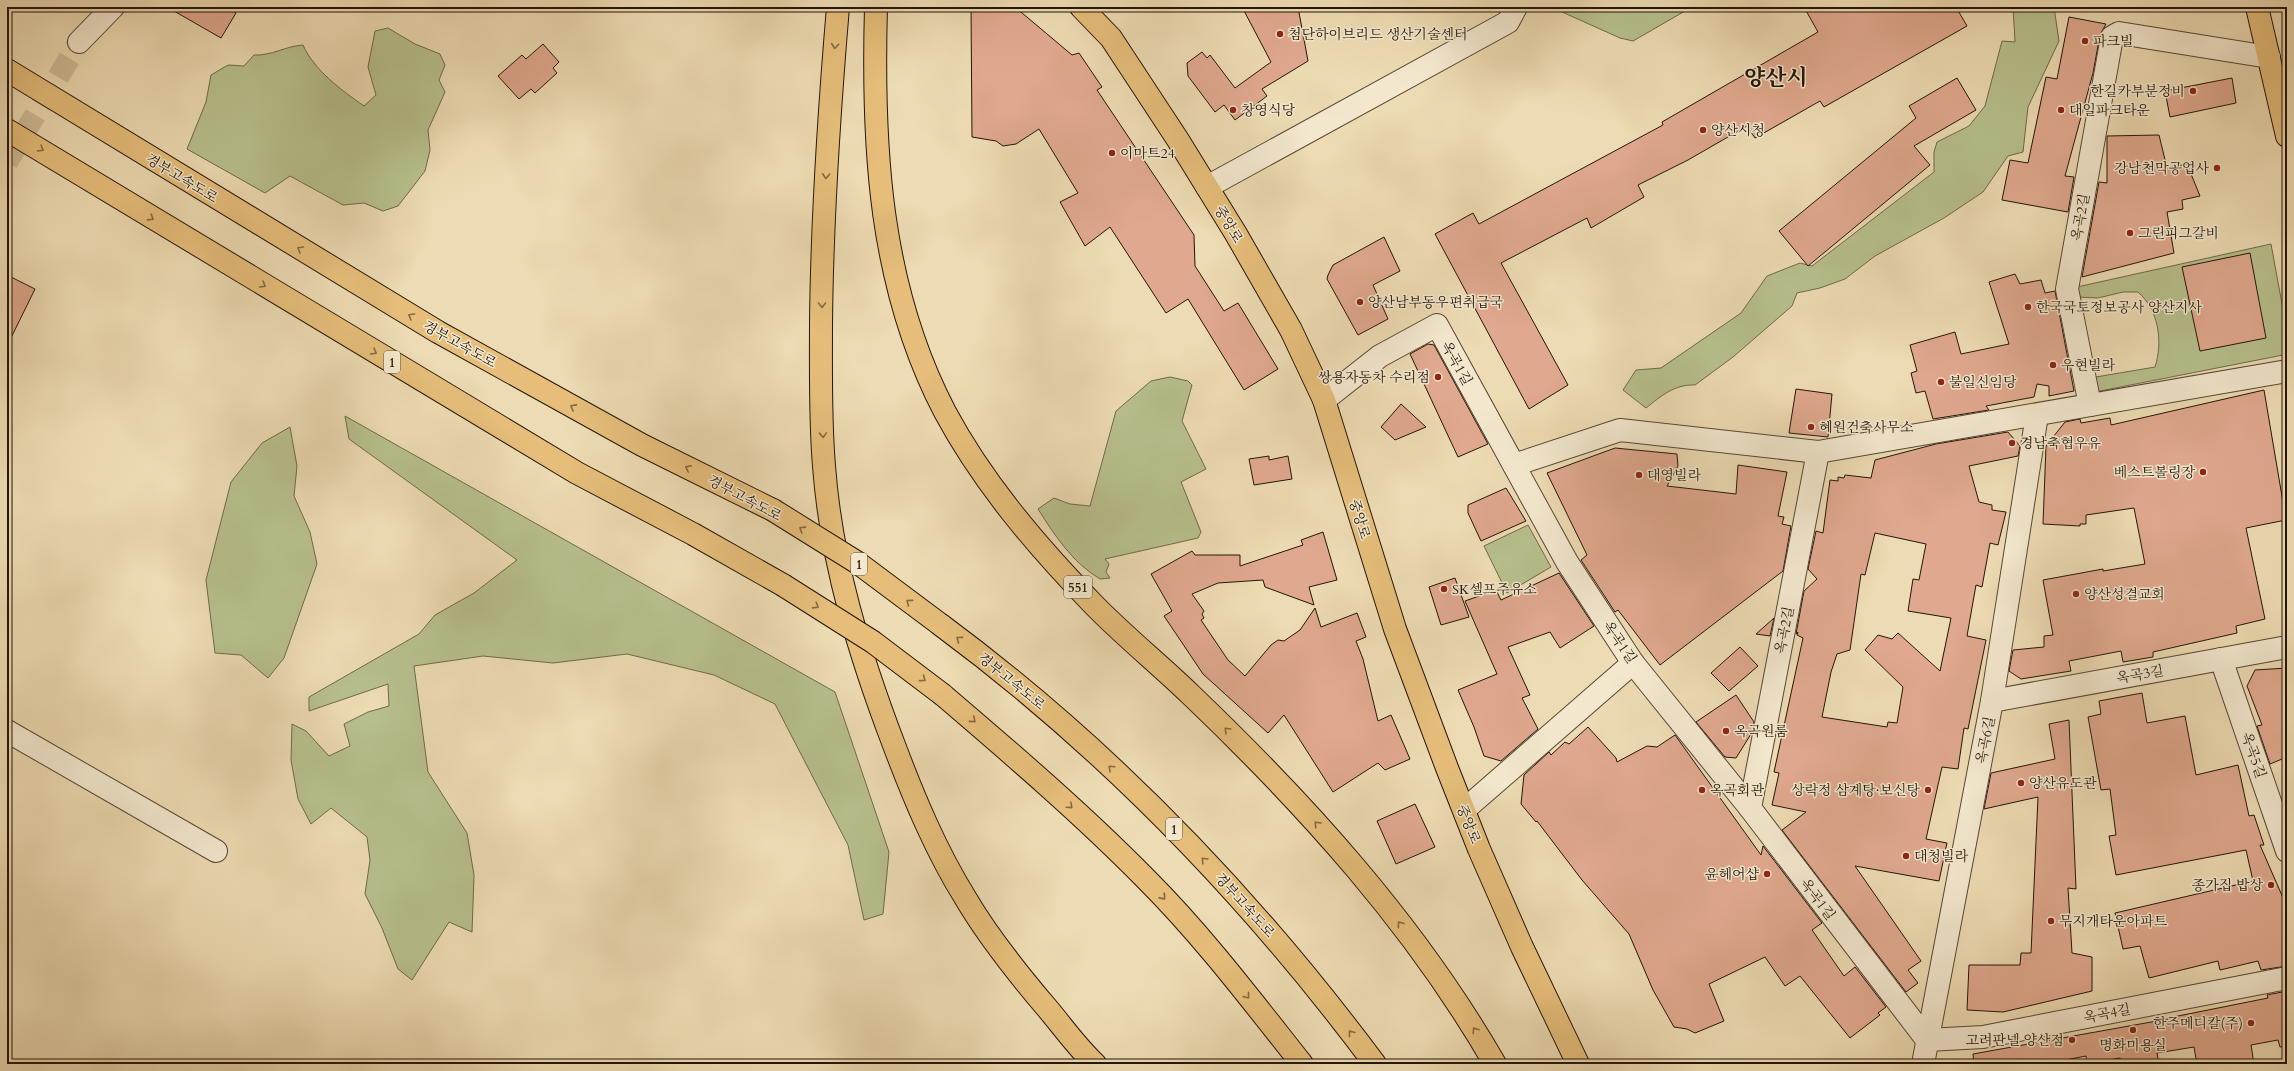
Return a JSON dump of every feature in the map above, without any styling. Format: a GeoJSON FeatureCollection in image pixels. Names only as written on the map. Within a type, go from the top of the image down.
{"type":"FeatureCollection","features":[{"type":"Feature","properties":{"kind":"main road"},"geometry":{"type":"LineString","coordinates":[[838,7],[831,85],[822,249],[821,395],[824,468],[834,535],[851,619],[876,698],[908,782],[932,837],[966,900],[1012,966],[1095,1064]]}},
{"type":"Feature","properties":{"kind":"main road","name":"551"},"geometry":{"type":"LineString","coordinates":[[876,7],[874,86],[876,152],[883,218],[896,281],[917,346],[944,410],[968,451],[1022,525],[1094,605],[1192,695],[1285,789],[1334,842],[1380,897],[1431,964],[1477,1033],[1494,1064]]}},
{"type":"Feature","properties":{"kind":"main road","name":"중앙로"},"geometry":{"type":"LineString","coordinates":[[1081,7],[1111,38],[1207,187],[1291,330],[1324,400],[1361,525],[1395,629],[1464,810],[1522,947],[1578,1064]]}},
{"type":"Feature","properties":{"kind":"main road"},"geometry":{"type":"LineString","coordinates":[[2257,7],[2287,136]]}},
{"type":"Feature","properties":{"kind":"main road","name":"경부고속도로"},"geometry":{"type":"LineString","coordinates":[[7,70],[438,332],[642,445],[773,510],[858,563],[997,667],[1064,724],[1156,810],[1230,887],[1264,926],[1298,966],[1375,1064]]}},
{"type":"Feature","properties":{"kind":"main road","name":"1"},"geometry":{"type":"LineString","coordinates":[[7,130],[577,473],[693,534],[783,585],[874,642],[943,695],[1073,809],[1147,880],[1219,960],[1302,1064]]}},
{"type":"Feature","properties":{"kind":"street"},"geometry":{"type":"LineString","coordinates":[[80,42],[113,7]]}},
{"type":"Feature","properties":{"kind":"street"},"geometry":{"type":"LineString","coordinates":[[1207,187],[1508,22],[1516,7]]}},
{"type":"Feature","properties":{"kind":"street","name":"옥곡2길"},"geometry":{"type":"LineString","coordinates":[[2090,405],[2067,289],[2112,37],[2119,32],[2269,57]]}},
{"type":"Feature","properties":{"kind":"street","name":"옥곡1길"},"geometry":{"type":"LineString","coordinates":[[1324,400],[1380,356],[1437,325],[1567,562],[1633,662],[1750,808],[1927,1040]]}},
{"type":"Feature","properties":{"kind":"street"},"geometry":{"type":"LineString","coordinates":[[1514,465],[1620,430],[1818,452],[2287,371]]}},
{"type":"Feature","properties":{"kind":"street","name":"옥곡6길"},"geometry":{"type":"LineString","coordinates":[[1923,1064],[1992,701],[2037,415]]}},
{"type":"Feature","properties":{"kind":"street","name":"옥곡2길"},"geometry":{"type":"LineString","coordinates":[[1750,808],[1818,452]]}},
{"type":"Feature","properties":{"kind":"street","name":"옥곡3길"},"geometry":{"type":"LineString","coordinates":[[1992,701],[2287,647]]}},
{"type":"Feature","properties":{"kind":"street","name":"옥곡5길"},"geometry":{"type":"LineString","coordinates":[[2221,659],[2287,851]]}},
{"type":"Feature","properties":{"kind":"street"},"geometry":{"type":"LineString","coordinates":[[1464,810],[1633,662]]}},
{"type":"Feature","properties":{"kind":"street"},"geometry":{"type":"LineString","coordinates":[[7,731],[216,851]]}},
{"type":"Feature","properties":{"kind":"street","name":"옥곡4길"},"geometry":{"type":"LineString","coordinates":[[1927,1040],[1984,1037],[2287,978]]}},
{"type":"Feature","properties":{"kind":"green space"},"geometry":{"type":"Polygon","coordinates":[[[1551,7],[1692,7],[1633,41],[1620,38],[1551,7]]]}},
{"type":"Feature","properties":{"kind":"green space"},"geometry":{"type":"Polygon","coordinates":[[[2013,7],[2054,7],[2059,41],[2028,107],[2023,152],[2008,156],[1983,192],[1944,218],[1875,256],[1845,279],[1820,288],[1797,293],[1792,306],[1733,357],[1695,385],[1681,386],[1663,395],[1646,408],[1623,390],[1636,370],[1661,368],[1741,313],[1767,276],[1800,263],[1812,266],[1934,172],[1934,152],[1937,142],[1969,126],[1985,106],[2002,41],[2015,42],[2013,7]]]}},
{"type":"Feature","properties":{"kind":"green space"},"geometry":{"type":"Polygon","coordinates":[[[388,28],[415,44],[440,54],[445,65],[439,80],[445,92],[428,130],[430,150],[425,171],[398,206],[383,211],[364,203],[343,205],[290,176],[265,193],[187,149],[206,102],[211,75],[228,65],[244,66],[254,55],[266,54],[303,45],[314,63],[329,79],[364,106],[376,95],[368,67],[375,31],[388,28]]]}},
{"type":"Feature","properties":{"kind":"green space"},"geometry":{"type":"Polygon","coordinates":[[[2271,244],[2287,331],[2287,353],[2095,392],[2090,378],[2155,367],[2159,347],[2159,337],[2155,317],[2151,308],[2138,292],[2123,292],[2098,298],[2077,297],[2077,287],[2271,244]]]}},
{"type":"Feature","properties":{"kind":"green space"},"geometry":{"type":"Polygon","coordinates":[[[1170,377],[1188,381],[1192,385],[1182,421],[1206,469],[1181,482],[1201,532],[1198,538],[1105,559],[1109,564],[1106,572],[1110,578],[1100,579],[1090,573],[1065,548],[1038,509],[1054,498],[1070,504],[1090,506],[1116,411],[1151,381],[1170,377]]]}},
{"type":"Feature","properties":{"kind":"green space"},"geometry":{"type":"Polygon","coordinates":[[[345,416],[835,692],[889,852],[883,914],[864,920],[848,845],[775,704],[714,675],[627,654],[553,663],[483,656],[414,666],[428,772],[467,833],[474,875],[472,932],[449,922],[412,980],[398,969],[382,928],[365,894],[370,860],[367,837],[331,808],[311,824],[298,799],[291,760],[292,724],[306,731],[329,756],[350,746],[344,724],[368,712],[389,706],[388,684],[309,711],[309,697],[419,634],[435,615],[474,593],[517,560],[349,439],[345,416]]]}},
{"type":"Feature","properties":{"kind":"green space"},"geometry":{"type":"Polygon","coordinates":[[[290,427],[297,466],[294,496],[310,532],[317,564],[284,658],[268,678],[241,655],[215,653],[206,580],[231,482],[262,443],[290,427]]]}},
{"type":"Feature","properties":{"kind":"green space"},"geometry":{"type":"Polygon","coordinates":[[[1528,525],[1551,567],[1507,593],[1484,546],[1528,525]]]}},
{"type":"Feature","properties":{"kind":"building"},"geometry":{"type":"Polygon","coordinates":[[[167,7],[225,7],[236,13],[221,38],[167,7]]]}},
{"type":"Feature","properties":{"kind":"building"},"geometry":{"type":"Polygon","coordinates":[[[971,7],[1015,7],[1072,55],[1079,53],[1102,87],[1097,90],[1194,235],[1195,266],[1224,311],[1238,303],[1278,369],[1244,390],[1188,299],[1166,313],[1110,227],[1085,246],[1060,202],[1078,193],[1039,129],[1016,144],[1003,146],[996,141],[972,137],[971,7]]]}},
{"type":"Feature","properties":{"kind":"building"},"geometry":{"type":"Polygon","coordinates":[[[1242,7],[1298,7],[1308,61],[1262,89],[1267,96],[1235,120],[1224,105],[1215,112],[1188,76],[1187,63],[1202,52],[1207,58],[1210,55],[1235,88],[1271,62],[1242,7]]]}},
{"type":"Feature","properties":{"kind":"building","name":"양산시청"},"geometry":{"type":"Polygon","coordinates":[[[1804,7],[1956,7],[1967,26],[1824,107],[1820,101],[1755,138],[1747,126],[1688,160],[1638,185],[1644,197],[1591,228],[1587,218],[1501,263],[1568,385],[1529,409],[1435,234],[1473,213],[1479,224],[1663,125],[1662,122],[1818,32],[1804,7]]]}},
{"type":"Feature","properties":{"kind":"building"},"geometry":{"type":"Polygon","coordinates":[[[2069,17],[2106,24],[2100,35],[2093,73],[2065,176],[2074,177],[2068,212],[2002,200],[2010,160],[2028,163],[2046,77],[2057,79],[2069,17]]]}},
{"type":"Feature","properties":{"kind":"building"},"geometry":{"type":"Polygon","coordinates":[[[543,44],[559,62],[553,68],[557,73],[535,93],[531,89],[519,99],[498,76],[522,55],[526,59],[543,44]]]}},
{"type":"Feature","properties":{"kind":"building"},"geometry":{"type":"Polygon","coordinates":[[[1957,78],[1976,110],[1914,146],[1930,165],[1808,266],[1779,231],[1916,118],[1909,106],[1957,78]]]}},
{"type":"Feature","properties":{"kind":"building"},"geometry":{"type":"Polygon","coordinates":[[[2232,78],[2236,103],[2170,117],[2165,91],[2232,78]]]}},
{"type":"Feature","properties":{"kind":"building"},"geometry":{"type":"Polygon","coordinates":[[[2159,135],[2167,168],[2187,164],[2200,196],[2182,200],[2183,209],[2167,212],[2174,253],[2082,277],[2099,182],[2107,183],[2107,136],[2159,135]]]}},
{"type":"Feature","properties":{"kind":"building","name":"양산남부동우편취급국"},"geometry":{"type":"Polygon","coordinates":[[[1384,237],[1400,271],[1373,285],[1388,319],[1358,335],[1327,279],[1328,275],[1333,265],[1384,237]]]}},
{"type":"Feature","properties":{"kind":"building"},"geometry":{"type":"Polygon","coordinates":[[[2250,253],[2266,338],[2200,351],[2182,267],[2250,253]]]}},
{"type":"Feature","properties":{"kind":"building"},"geometry":{"type":"Polygon","coordinates":[[[2015,274],[2020,284],[2041,280],[2045,293],[2055,291],[2074,391],[2049,396],[2049,386],[2037,384],[2034,397],[1986,406],[1989,410],[1933,419],[1925,391],[1916,393],[1911,373],[1917,371],[1910,345],[1955,332],[1961,354],[2009,344],[1989,282],[2015,274]]]}},
{"type":"Feature","properties":{"kind":"building"},"geometry":{"type":"Polygon","coordinates":[[[7,275],[35,289],[7,346],[7,275]]]}},
{"type":"Feature","properties":{"kind":"building"},"geometry":{"type":"Polygon","coordinates":[[[1428,344],[1434,345],[1488,444],[1458,457],[1410,354],[1428,344]]]}},
{"type":"Feature","properties":{"kind":"building"},"geometry":{"type":"Polygon","coordinates":[[[1796,389],[1832,394],[1828,437],[1789,433],[1796,389]]]}},
{"type":"Feature","properties":{"kind":"building"},"geometry":{"type":"Polygon","coordinates":[[[2264,390],[2286,520],[2246,528],[2265,619],[2236,626],[2237,633],[2153,652],[2153,657],[2123,662],[2121,651],[2069,661],[2071,671],[2021,679],[2009,671],[2013,650],[2044,647],[2044,636],[2053,635],[2043,580],[2103,569],[2103,571],[2145,564],[2134,508],[2086,515],[2086,524],[2080,524],[2080,526],[2043,524],[2046,446],[2065,422],[2080,419],[2081,423],[2110,418],[2111,425],[2264,390]]]}},
{"type":"Feature","properties":{"kind":"building"},"geometry":{"type":"Polygon","coordinates":[[[1401,404],[1426,427],[1395,440],[1381,427],[1401,404]]]}},
{"type":"Feature","properties":{"kind":"building"},"geometry":{"type":"Polygon","coordinates":[[[2008,432],[2020,446],[2018,456],[1969,466],[1979,502],[1992,505],[1992,510],[2006,512],[1998,545],[1990,543],[1982,587],[1976,585],[1967,636],[1986,640],[1968,729],[1964,728],[1958,769],[1942,767],[1926,839],[1947,843],[1939,881],[1855,866],[1921,961],[1908,970],[1918,983],[1906,992],[1782,830],[1806,812],[1772,805],[1779,773],[1774,772],[1803,638],[1797,635],[1798,632],[1796,634],[1804,591],[1817,579],[1808,569],[1816,531],[1823,533],[1830,480],[1838,481],[1838,477],[1844,478],[1845,475],[1871,478],[1875,460],[1936,444],[2008,432]],[[1875,533],[1865,575],[1861,574],[1850,650],[1837,654],[1831,672],[1822,717],[1887,727],[1888,722],[1897,723],[1903,687],[1865,650],[1878,635],[1892,639],[1898,633],[1940,671],[1951,618],[1908,611],[1913,579],[1919,580],[1926,544],[1875,533]]]}},
{"type":"Feature","properties":{"kind":"building"},"geometry":{"type":"Polygon","coordinates":[[[1615,448],[1677,454],[1678,466],[1667,486],[1736,494],[1738,465],[1787,472],[1778,516],[1784,517],[1782,524],[1791,526],[1783,571],[1660,665],[1618,610],[1615,612],[1581,560],[1587,555],[1547,473],[1615,448]]]}},
{"type":"Feature","properties":{"kind":"building"},"geometry":{"type":"Polygon","coordinates":[[[1269,456],[1269,460],[1288,456],[1292,479],[1254,485],[1249,459],[1269,456]]]}},
{"type":"Feature","properties":{"kind":"building"},"geometry":{"type":"Polygon","coordinates":[[[1506,488],[1526,521],[1481,541],[1468,513],[1468,505],[1506,488]]]}},
{"type":"Feature","properties":{"kind":"building"},"geometry":{"type":"Polygon","coordinates":[[[1323,532],[1337,580],[1309,587],[1314,605],[1265,587],[1263,580],[1218,583],[1192,594],[1204,611],[1202,614],[1204,618],[1201,620],[1228,660],[1245,676],[1271,645],[1278,640],[1284,641],[1300,630],[1315,608],[1321,627],[1357,613],[1366,637],[1356,641],[1363,659],[1378,721],[1391,715],[1410,759],[1385,770],[1378,763],[1333,792],[1284,715],[1268,733],[1203,674],[1164,616],[1172,611],[1151,574],[1192,551],[1195,555],[1240,555],[1240,566],[1303,545],[1301,540],[1323,532]]]}},
{"type":"Feature","properties":{"kind":"building"},"geometry":{"type":"Polygon","coordinates":[[[1559,573],[1594,626],[1560,648],[1550,632],[1508,647],[1530,695],[1522,698],[1538,729],[1501,761],[1484,756],[1474,727],[1458,690],[1497,674],[1465,601],[1496,590],[1501,600],[1559,573]]]}},
{"type":"Feature","properties":{"kind":"building"},"geometry":{"type":"Polygon","coordinates":[[[1455,578],[1469,617],[1441,625],[1429,587],[1455,578]]]}},
{"type":"Feature","properties":{"kind":"building"},"geometry":{"type":"Polygon","coordinates":[[[1774,618],[1770,636],[1756,634],[1774,618]]]}},
{"type":"Feature","properties":{"kind":"building"},"geometry":{"type":"Polygon","coordinates":[[[1740,647],[1758,666],[1729,691],[1711,673],[1740,647]]]}},
{"type":"Feature","properties":{"kind":"building"},"geometry":{"type":"Polygon","coordinates":[[[2287,668],[2287,757],[2270,764],[2257,726],[2262,725],[2247,686],[2255,670],[2287,668]]]}},
{"type":"Feature","properties":{"kind":"building"},"geometry":{"type":"Polygon","coordinates":[[[2142,693],[2147,723],[2185,716],[2196,775],[2238,765],[2249,816],[2254,815],[2264,845],[2260,845],[2287,907],[2287,966],[2261,970],[2258,961],[2220,970],[2218,961],[2149,978],[2140,946],[2123,949],[2115,913],[2253,881],[2246,850],[2116,875],[2109,836],[2116,835],[2110,789],[2101,790],[2088,717],[2101,714],[2099,701],[2142,693]]]}},
{"type":"Feature","properties":{"kind":"building","name":"옥곡원룸"},"geometry":{"type":"Polygon","coordinates":[[[1736,695],[1754,722],[1751,734],[1736,758],[1725,757],[1696,722],[1736,695]]]}},
{"type":"Feature","properties":{"kind":"building","name":"무지개타운아파트"},"geometry":{"type":"Polygon","coordinates":[[[2069,720],[2076,889],[2068,888],[2072,953],[2092,957],[2092,991],[2003,1012],[1967,1010],[1969,965],[2020,965],[2021,953],[2031,953],[2038,797],[1984,809],[1991,773],[2055,759],[2049,724],[2069,720]]]}},
{"type":"Feature","properties":{"kind":"building"},"geometry":{"type":"Polygon","coordinates":[[[1588,727],[1616,758],[1617,762],[1647,746],[1657,747],[1675,735],[1761,855],[1763,846],[1822,923],[1812,930],[1844,976],[1855,967],[1886,1007],[1878,1013],[1880,1015],[1850,1038],[1800,976],[1785,986],[1765,957],[1709,984],[1724,1021],[1695,1033],[1687,1029],[1674,1027],[1653,990],[1629,934],[1582,880],[1537,821],[1536,822],[1521,804],[1524,775],[1549,752],[1551,755],[1565,742],[1569,744],[1588,727]]]}},
{"type":"Feature","properties":{"kind":"building"},"geometry":{"type":"Polygon","coordinates":[[[1415,804],[1435,847],[1396,864],[1377,821],[1415,804]]]}},
{"type":"Feature","properties":{"kind":"building"},"geometry":{"type":"Polygon","coordinates":[[[2287,991],[2287,1046],[2280,1047],[2278,1040],[2251,1045],[2254,1064],[2197,1064],[2194,1047],[2157,1053],[2159,1064],[2121,1064],[2120,1058],[2087,1064],[2086,1056],[2044,1064],[1974,1064],[1973,1054],[2168,1019],[2268,998],[2267,995],[2287,991]]]}},
{"type":"Feature","properties":{"kind":"tunnel"},"geometry":{"type":"LineString","coordinates":[[7,162],[79,42]]}},
{"type":"Feature","properties":{"kind":"place","name":"첨단하이브리드 생산기술센터"},"geometry":{"type":"Point","coordinates":[1280,34]}},
{"type":"Feature","properties":{"kind":"place","name":"파크빌"},"geometry":{"type":"Point","coordinates":[2085,41]}},
{"type":"Feature","properties":{"kind":"place","name":"한길카부분정비"},"geometry":{"type":"Point","coordinates":[2193,91]}},
{"type":"Feature","properties":{"kind":"place","name":"창영식당"},"geometry":{"type":"Point","coordinates":[1233,110]}},
{"type":"Feature","properties":{"kind":"place","name":"대일파크타운"},"geometry":{"type":"Point","coordinates":[2061,110]}},
{"type":"Feature","properties":{"kind":"place","name":"양산시청"},"geometry":{"type":"Point","coordinates":[1703,130]}},
{"type":"Feature","properties":{"kind":"place","name":"이마트24"},"geometry":{"type":"Point","coordinates":[1112,153]}},
{"type":"Feature","properties":{"kind":"place","name":"강남천막공업사"},"geometry":{"type":"Point","coordinates":[2217,168]}},
{"type":"Feature","properties":{"kind":"place","name":"그린피그갈비"},"geometry":{"type":"Point","coordinates":[2130,233]}},
{"type":"Feature","properties":{"kind":"place","name":"양산남부동우편취급국"},"geometry":{"type":"Point","coordinates":[1360,302]}},
{"type":"Feature","properties":{"kind":"place","name":"한국국토정보공사 양산지사"},"geometry":{"type":"Point","coordinates":[2028,307]}},
{"type":"Feature","properties":{"kind":"place","name":"우현빌라"},"geometry":{"type":"Point","coordinates":[2053,365]}},
{"type":"Feature","properties":{"kind":"place","name":"쌍용자동차 수리점"},"geometry":{"type":"Point","coordinates":[1438,377]}},
{"type":"Feature","properties":{"kind":"place","name":"불일신임당"},"geometry":{"type":"Point","coordinates":[1941,382]}},
{"type":"Feature","properties":{"kind":"place","name":"혜원건축사무소"},"geometry":{"type":"Point","coordinates":[1811,427]}},
{"type":"Feature","properties":{"kind":"place","name":"경남축협우유"},"geometry":{"type":"Point","coordinates":[2012,443]}},
{"type":"Feature","properties":{"kind":"place","name":"베스트볼링장"},"geometry":{"type":"Point","coordinates":[2203,472]}},
{"type":"Feature","properties":{"kind":"place","name":"대영빌라"},"geometry":{"type":"Point","coordinates":[1639,475]}},
{"type":"Feature","properties":{"kind":"place","name":"SK셀프주유소"},"geometry":{"type":"Point","coordinates":[1444,589]}},
{"type":"Feature","properties":{"kind":"place","name":"양산성결교회"},"geometry":{"type":"Point","coordinates":[2076,594]}},
{"type":"Feature","properties":{"kind":"place","name":"옥곡원룸"},"geometry":{"type":"Point","coordinates":[1726,731]}},
{"type":"Feature","properties":{"kind":"place","name":"양산유도관"},"geometry":{"type":"Point","coordinates":[2021,783]}},
{"type":"Feature","properties":{"kind":"place","name":"옥곡회관"},"geometry":{"type":"Point","coordinates":[1702,790]}},
{"type":"Feature","properties":{"kind":"place","name":"상락정 삼계탕·보신탕"},"geometry":{"type":"Point","coordinates":[1928,790]}},
{"type":"Feature","properties":{"kind":"place","name":"대청빌라"},"geometry":{"type":"Point","coordinates":[1906,856]}},
{"type":"Feature","properties":{"kind":"place","name":"윤헤어샵"},"geometry":{"type":"Point","coordinates":[1767,874]}},
{"type":"Feature","properties":{"kind":"place","name":"종가집 밥상"},"geometry":{"type":"Point","coordinates":[2271,885]}},
{"type":"Feature","properties":{"kind":"place","name":"무지개타운아파트"},"geometry":{"type":"Point","coordinates":[2051,921]}},
{"type":"Feature","properties":{"kind":"place","name":"한주메디칼(주)"},"geometry":{"type":"Point","coordinates":[2251,1023]}},
{"type":"Feature","properties":{"kind":"place","name":"명화미용실"},"geometry":{"type":"Point","coordinates":[2133,1030]}},
{"type":"Feature","properties":{"kind":"place","name":"고려판넬 양산점"},"geometry":{"type":"Point","coordinates":[2072,1040]}},
{"type":"Feature","properties":{"kind":"district","name":"양산시"},"geometry":{"type":"Point","coordinates":[1776,77]}}]}
